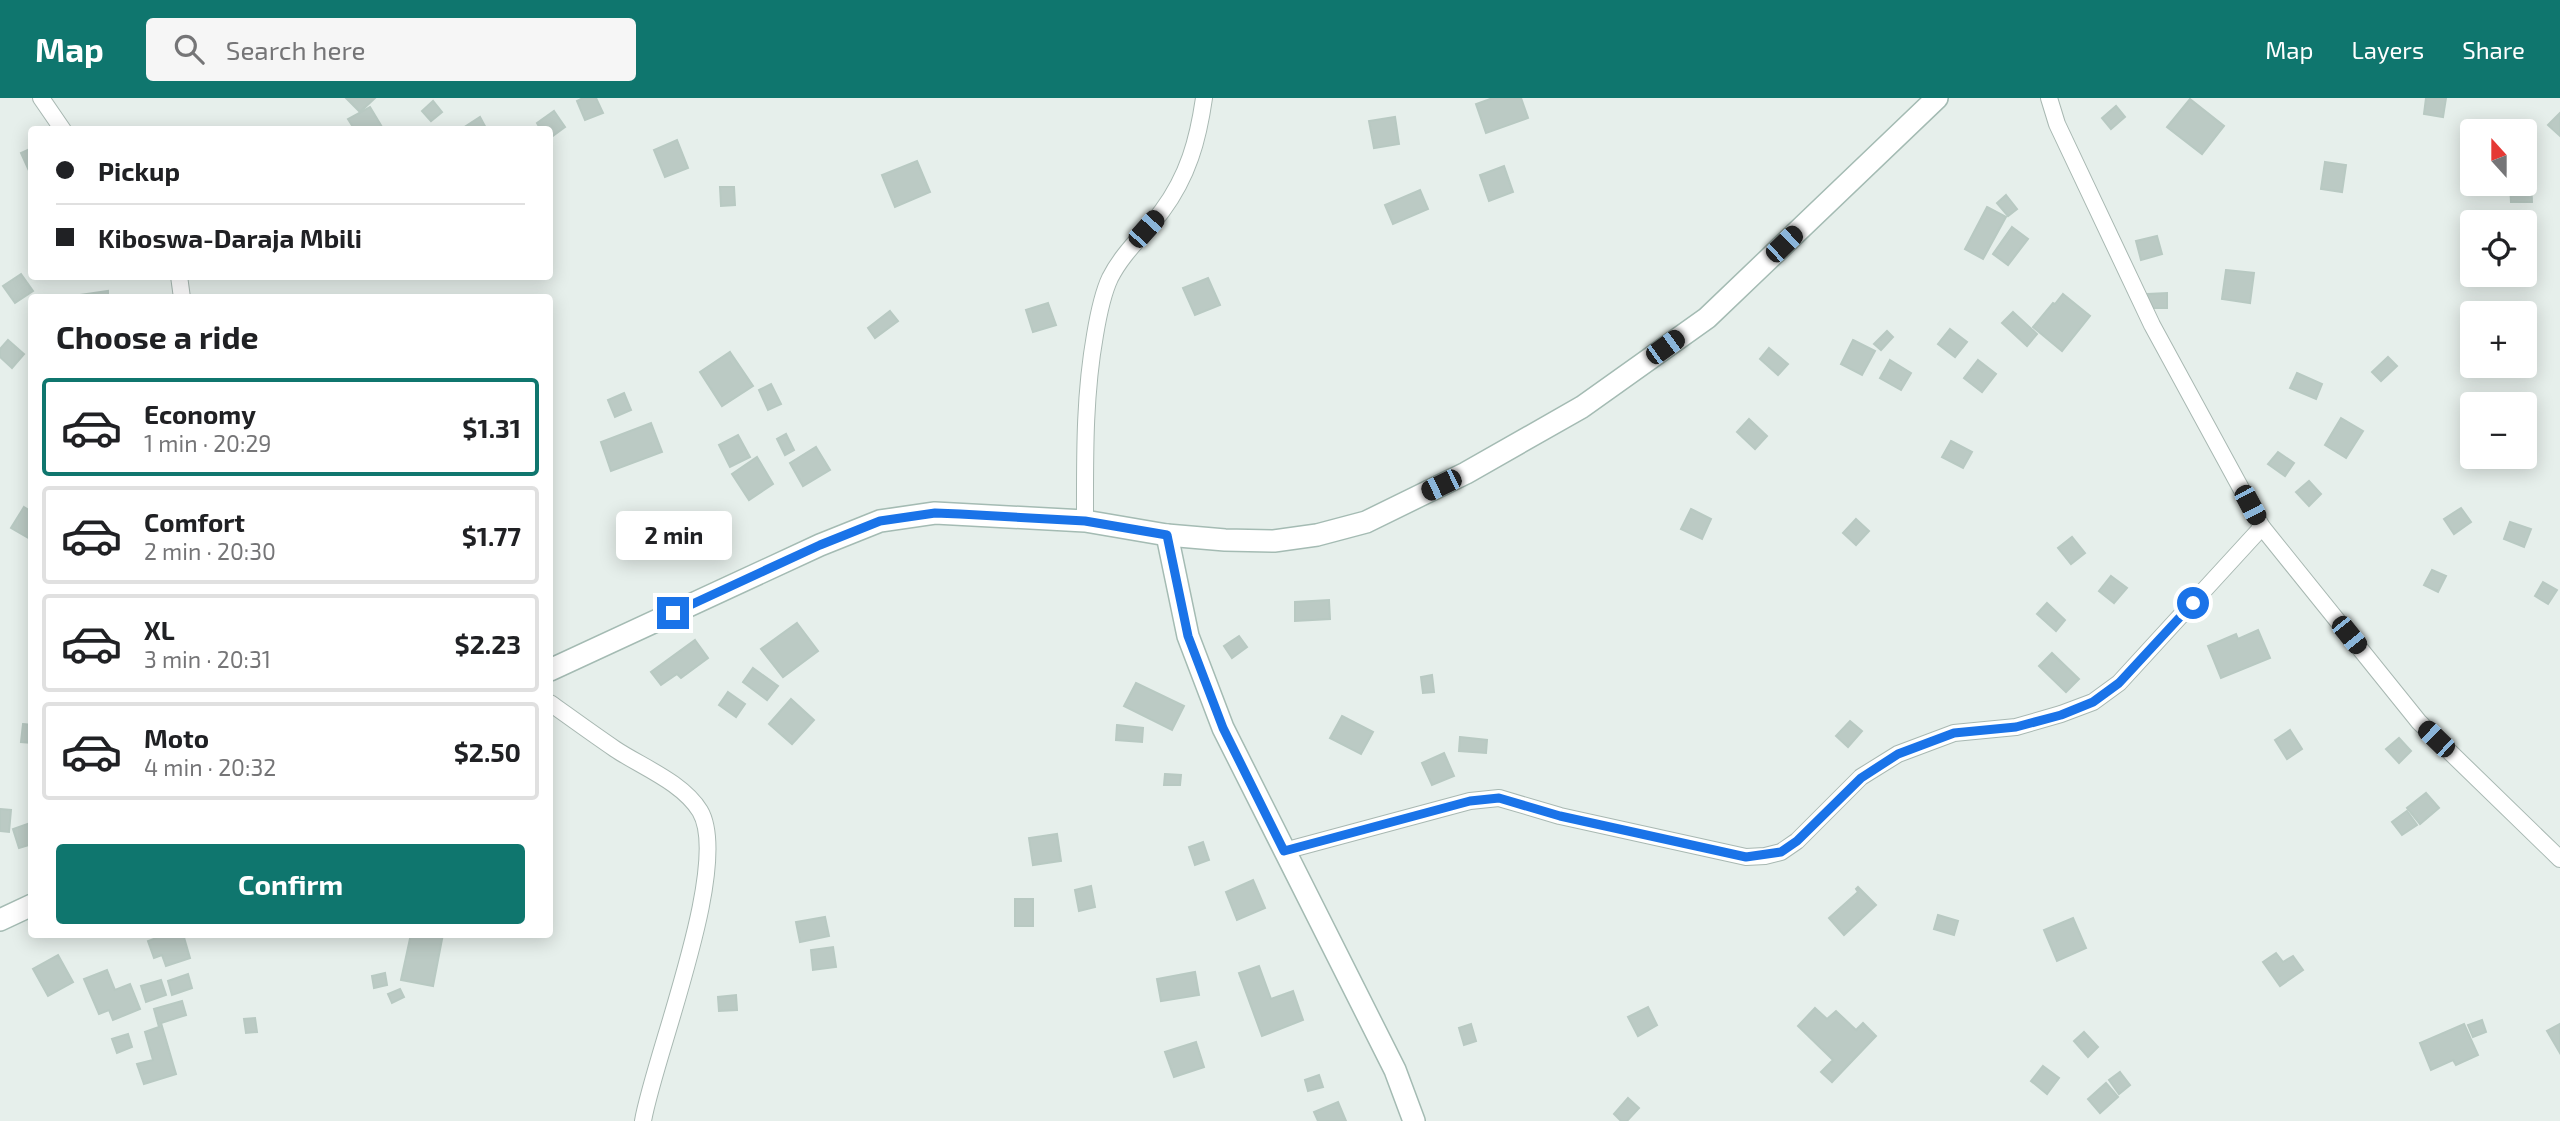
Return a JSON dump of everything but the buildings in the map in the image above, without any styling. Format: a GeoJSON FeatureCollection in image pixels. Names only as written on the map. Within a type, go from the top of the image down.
{"type":"FeatureCollection","features":[{"type":"Feature","properties":{"kind":"main road"},"geometry":{"type":"LineString","coordinates":[[553,669],[820,545],[880,521],[935,513],[1085,521],[1167,535],[1274,541],[1317,535],[1366,522],[1478,466],[1582,407],[1707,318],[1937,98]]}},
{"type":"Feature","properties":{"kind":"main road"},"geometry":{"type":"LineString","coordinates":[[1167,535],[1188,636],[1223,728],[1395,1070],[1414,1121]]}},
{"type":"Feature","properties":{"kind":"main road"},"geometry":{"type":"LineString","coordinates":[[0,920],[28,907]]}},
{"type":"Feature","properties":{"kind":"street"},"geometry":{"type":"LineString","coordinates":[[41,98],[60,126]]}},
{"type":"Feature","properties":{"kind":"street"},"geometry":{"type":"LineString","coordinates":[[1085,521],[1086,400],[1097,319],[1109,280],[1130,247],[1162,212],[1186,174],[1198,137],[1204,98]]}},
{"type":"Feature","properties":{"kind":"street"},"geometry":{"type":"LineString","coordinates":[[2049,98],[2063,136],[2152,325],[2262,527],[2419,722],[2560,859]]}},
{"type":"Feature","properties":{"kind":"street"},"geometry":{"type":"LineString","coordinates":[[1284,851],[1470,801],[1499,798],[1560,816],[1746,857],[1781,852],[1797,841],[1861,778],[1898,754],[1954,733],[2016,727],[2061,715],[2093,702],[2119,683],[2262,527]]}},
{"type":"Feature","properties":{"kind":"street"},"geometry":{"type":"LineString","coordinates":[[553,705],[614,749],[684,793],[701,813],[707,838],[705,880],[693,943],[643,1121]]}},
{"type":"Feature","properties":{"kind":"route"},"geometry":{"type":"LineString","coordinates":[[673,613],[820,545],[880,521],[935,513],[960,514],[1085,521],[1167,535],[1188,636],[1223,728],[1284,851],[1470,801],[1499,798],[1560,816],[1746,857],[1781,852],[1797,841],[1861,778],[1898,754],[1954,733],[2016,727],[2061,715],[2093,702],[2119,683],[2193,603]]}}]}
